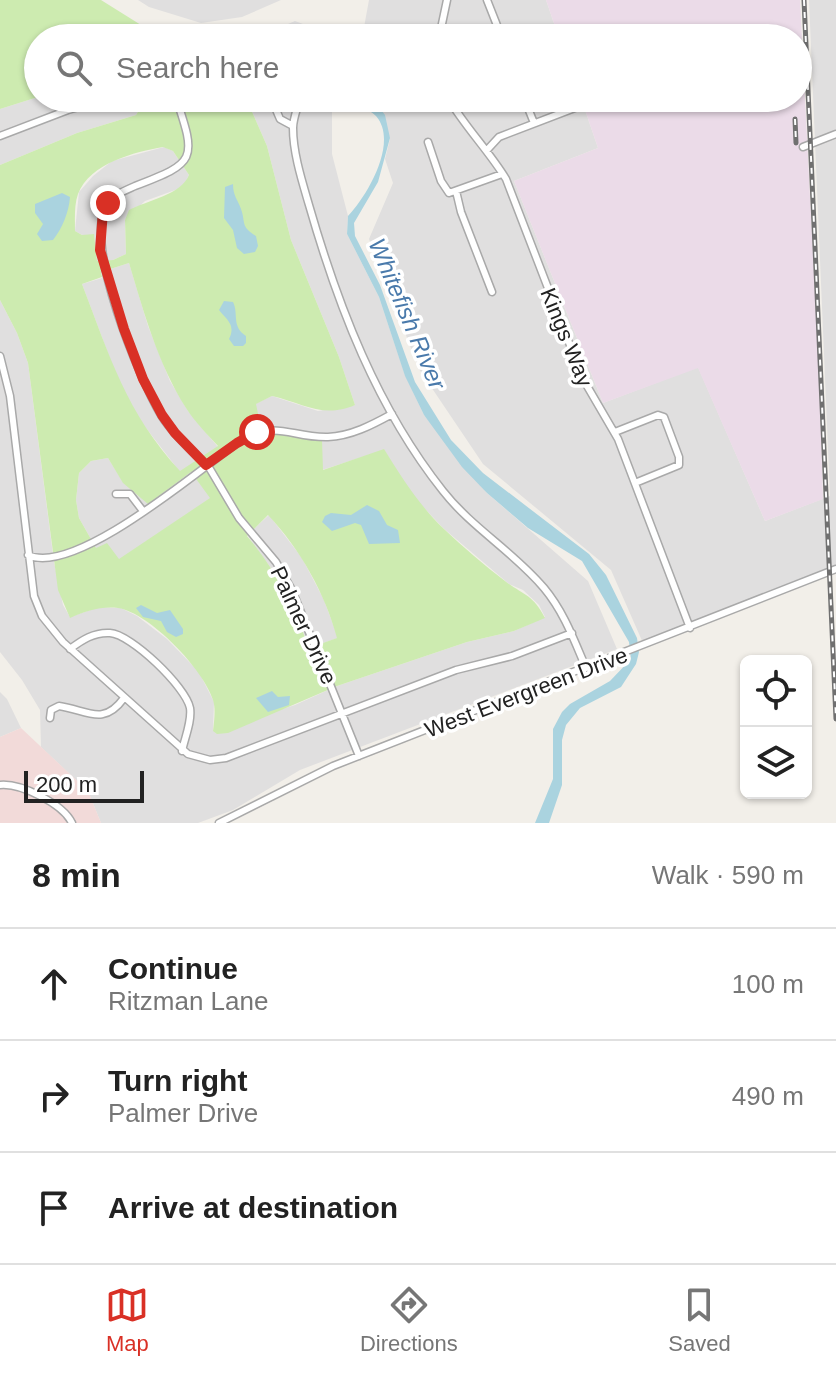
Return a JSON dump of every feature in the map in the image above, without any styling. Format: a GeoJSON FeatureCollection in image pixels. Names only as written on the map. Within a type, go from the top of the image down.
{"type":"FeatureCollection","features":[{"type":"Feature","properties":{"kind":"street"},"geometry":{"type":"LineString","coordinates":[[442,24],[447,0]]}},
{"type":"Feature","properties":{"kind":"street"},"geometry":{"type":"LineString","coordinates":[[487,0],[496,24]]}},
{"type":"Feature","properties":{"kind":"street"},"geometry":{"type":"LineString","coordinates":[[0,136],[63,112]]}},
{"type":"Feature","properties":{"kind":"street","name":"Palmer Drive"},"geometry":{"type":"LineString","coordinates":[[181,112],[189,138],[186,159],[172,172],[116,195],[103,211],[100,250],[143,379],[175,433],[206,464],[239,518],[276,562],[292,590],[359,756]]}},
{"type":"Feature","properties":{"kind":"street"},"geometry":{"type":"LineString","coordinates":[[277,112],[280,119],[293,126]]}},
{"type":"Feature","properties":{"kind":"street"},"geometry":{"type":"LineString","coordinates":[[296,112],[293,126],[301,178],[328,270],[370,375],[409,445],[441,489],[465,515],[537,579],[562,612],[586,668]]}},
{"type":"Feature","properties":{"kind":"street","name":"Kings Way"},"geometry":{"type":"LineString","coordinates":[[457,112],[502,174],[583,379],[615,432],[690,628]]}},
{"type":"Feature","properties":{"kind":"street"},"geometry":{"type":"LineString","coordinates":[[530,112],[534,123]]}},
{"type":"Feature","properties":{"kind":"street"},"geometry":{"type":"LineString","coordinates":[[487,150],[496,139],[564,112]]}},
{"type":"Feature","properties":{"kind":"street"},"geometry":{"type":"LineString","coordinates":[[803,147],[836,134]]}},
{"type":"Feature","properties":{"kind":"street"},"geometry":{"type":"LineString","coordinates":[[428,142],[443,186],[449,193],[502,174]]}},
{"type":"Feature","properties":{"kind":"street"},"geometry":{"type":"LineString","coordinates":[[456,191],[492,292]]}},
{"type":"Feature","properties":{"kind":"street"},"geometry":{"type":"LineString","coordinates":[[0,356],[10,396],[28,555],[38,610],[52,631],[70,649],[182,751],[203,759],[226,758],[456,670],[512,656],[572,633]]}},
{"type":"Feature","properties":{"kind":"street"},"geometry":{"type":"LineString","coordinates":[[28,555],[32,558],[77,550],[109,535],[206,464],[257,432],[279,429],[319,437],[339,436],[363,429],[392,414]]}},
{"type":"Feature","properties":{"kind":"street"},"geometry":{"type":"LineString","coordinates":[[615,432],[658,415],[664,417],[679,465],[635,483]]}},
{"type":"Feature","properties":{"kind":"street"},"geometry":{"type":"LineString","coordinates":[[116,494],[130,494],[143,511]]}},
{"type":"Feature","properties":{"kind":"street","name":"West Evergreen Drive"},"geometry":{"type":"LineString","coordinates":[[219,823],[317,773],[836,569]]}},
{"type":"Feature","properties":{"kind":"street"},"geometry":{"type":"LineString","coordinates":[[70,649],[89,637],[108,633],[123,636],[144,653],[181,688],[187,699],[191,714],[182,751]]}},
{"type":"Feature","properties":{"kind":"street"},"geometry":{"type":"LineString","coordinates":[[50,718],[51,710],[59,706],[102,716],[124,698]]}},
{"type":"Feature","properties":{"kind":"street"},"geometry":{"type":"LineString","coordinates":[[0,785],[14,786],[58,806],[72,823]]}},
{"type":"Feature","properties":{"kind":"shaded area"},"geometry":{"type":"Polygon","coordinates":[[[138,0],[281,0],[242,17],[201,23],[149,7],[138,0]]]}},
{"type":"Feature","properties":{"kind":"shaded area"},"geometry":{"type":"Polygon","coordinates":[[[369,0],[546,0],[554,24],[365,24],[369,0]]]}},
{"type":"Feature","properties":{"kind":"shaded area"},"geometry":{"type":"Polygon","coordinates":[[[546,0],[800,0],[801,24],[554,24],[546,0]]]}},
{"type":"Feature","properties":{"kind":"shaded area"},"geometry":{"type":"Polygon","coordinates":[[[809,0],[836,0],[836,567],[643,643],[611,570],[483,464],[419,369],[369,239],[393,183],[385,159],[390,139],[382,112],[586,112],[598,148],[514,181],[603,403],[698,367],[765,521],[830,496],[809,0]]]}},
{"type":"Feature","properties":{"kind":"shaded area"},"geometry":{"type":"Polygon","coordinates":[[[24,101],[24,112],[138,112],[0,165],[0,109],[24,101]]]}},
{"type":"Feature","properties":{"kind":"shaded area"},"geometry":{"type":"Polygon","coordinates":[[[252,112],[332,112],[332,154],[348,216],[347,234],[379,297],[405,375],[424,415],[487,493],[588,581],[617,649],[300,770],[233,810],[198,823],[101,823],[88,791],[41,747],[40,710],[0,652],[0,300],[28,363],[54,562],[63,605],[70,617],[99,607],[121,608],[167,639],[199,672],[214,702],[213,731],[295,705],[337,686],[467,642],[514,631],[545,617],[539,605],[523,590],[509,584],[443,528],[410,493],[384,450],[322,470],[262,434],[255,404],[272,396],[318,411],[355,405],[339,357],[291,240],[267,146],[252,112]]]}},
{"type":"Feature","properties":{"kind":"shaded area"},"geometry":{"type":"Polygon","coordinates":[[[586,112],[806,112],[823,499],[765,521],[698,368],[603,403],[514,181],[598,148],[586,112]]]}},
{"type":"Feature","properties":{"kind":"shaded area"},"geometry":{"type":"Polygon","coordinates":[[[164,147],[173,151],[189,175],[185,183],[178,189],[145,201],[125,220],[126,254],[113,260],[97,261],[94,235],[82,235],[75,231],[79,192],[112,161],[164,147]]]}},
{"type":"Feature","properties":{"kind":"shaded area"},"geometry":{"type":"Polygon","coordinates":[[[129,263],[148,326],[170,381],[188,411],[218,447],[180,472],[139,419],[121,388],[82,284],[102,278],[101,272],[129,263]]]}},
{"type":"Feature","properties":{"kind":"shaded area"},"geometry":{"type":"Polygon","coordinates":[[[108,458],[123,482],[148,503],[191,472],[211,498],[119,560],[96,548],[79,518],[76,500],[79,473],[91,461],[108,458]]]}},
{"type":"Feature","properties":{"kind":"shaded area"},"geometry":{"type":"Polygon","coordinates":[[[269,515],[302,558],[324,600],[338,638],[309,648],[279,579],[247,535],[269,515]]]}},
{"type":"Feature","properties":{"kind":"shaded area"},"geometry":{"type":"Polygon","coordinates":[[[0,692],[7,699],[21,728],[0,737],[0,692]]]}},
{"type":"Feature","properties":{"kind":"shaded area"},"geometry":{"type":"Polygon","coordinates":[[[21,728],[88,791],[101,823],[0,823],[0,737],[21,728]]]}},
{"type":"Feature","properties":{"kind":"green space"},"geometry":{"type":"Polygon","coordinates":[[[0,0],[101,0],[139,24],[24,24],[24,101],[0,109],[0,0]]]}},
{"type":"Feature","properties":{"kind":"green space"},"geometry":{"type":"Polygon","coordinates":[[[138,112],[252,112],[267,146],[291,240],[339,357],[355,405],[323,410],[272,396],[256,404],[262,433],[322,440],[323,470],[384,449],[411,491],[435,520],[481,562],[532,599],[545,618],[514,631],[467,642],[337,686],[228,733],[217,734],[213,731],[214,707],[208,688],[187,659],[160,631],[131,612],[118,608],[94,610],[70,618],[58,590],[28,363],[0,300],[0,165],[77,133],[138,112]],[[163,147],[114,161],[92,174],[84,183],[75,208],[75,231],[82,235],[94,234],[97,261],[113,260],[126,254],[125,220],[129,210],[172,192],[185,182],[189,175],[173,151],[163,147]],[[129,263],[101,272],[102,277],[82,284],[121,383],[146,427],[180,471],[218,446],[190,413],[167,374],[129,263]],[[108,458],[91,461],[79,473],[76,500],[79,518],[96,548],[107,543],[119,559],[210,498],[191,472],[148,504],[123,483],[108,458]],[[268,515],[247,536],[283,589],[309,648],[337,638],[310,572],[291,542],[268,515]]]}},
{"type":"Feature","properties":{"kind":"water"},"geometry":{"type":"Polygon","coordinates":[[[371,112],[383,112],[385,115],[390,138],[378,182],[354,223],[355,236],[380,285],[415,382],[451,440],[483,473],[589,554],[606,575],[637,638],[639,652],[636,664],[621,687],[580,708],[566,725],[562,740],[562,785],[549,823],[535,823],[553,779],[553,729],[570,704],[610,681],[631,659],[629,642],[582,561],[528,528],[462,467],[424,415],[405,376],[379,297],[347,234],[348,216],[364,196],[382,154],[382,127],[371,112]]]}},
{"type":"Feature","properties":{"kind":"water"},"geometry":{"type":"Polygon","coordinates":[[[233,184],[246,227],[256,236],[258,246],[255,252],[244,254],[237,248],[233,230],[224,218],[225,187],[233,184]]]}},
{"type":"Feature","properties":{"kind":"water"},"geometry":{"type":"Polygon","coordinates":[[[62,193],[70,197],[64,220],[53,240],[42,241],[37,234],[43,224],[35,213],[35,204],[62,193]]]}},
{"type":"Feature","properties":{"kind":"water"},"geometry":{"type":"Polygon","coordinates":[[[224,301],[233,302],[235,306],[237,324],[246,336],[243,346],[234,346],[229,339],[231,326],[219,310],[224,301]]]}},
{"type":"Feature","properties":{"kind":"water"},"geometry":{"type":"Polygon","coordinates":[[[367,505],[379,511],[387,525],[398,530],[400,543],[369,544],[361,525],[355,523],[332,531],[322,522],[331,513],[351,515],[367,505]]]}},
{"type":"Feature","properties":{"kind":"water"},"geometry":{"type":"Polygon","coordinates":[[[141,605],[157,613],[170,610],[183,634],[176,637],[167,632],[161,621],[143,617],[136,608],[141,605]]]}},
{"type":"Feature","properties":{"kind":"water"},"geometry":{"type":"Polygon","coordinates":[[[272,691],[278,697],[290,696],[289,705],[268,712],[256,698],[272,691]]]}},
{"type":"Feature","properties":{"kind":"railway"},"geometry":{"type":"LineString","coordinates":[[804,0],[805,24]]}},
{"type":"Feature","properties":{"kind":"railway"},"geometry":{"type":"LineString","coordinates":[[809,112],[836,719]]}},
{"type":"Feature","properties":{"kind":"railway"},"geometry":{"type":"LineString","coordinates":[[795,119],[796,143]]}},
{"type":"Feature","properties":{"kind":"route"},"geometry":{"type":"LineString","coordinates":[[108,203],[103,211],[100,250],[124,329],[143,379],[162,415],[206,465],[257,432]]}},
{"type":"Feature","properties":{"kind":"water label","name":"Whitefish River"},"geometry":{"type":"Point","coordinates":[407,314]}}]}
